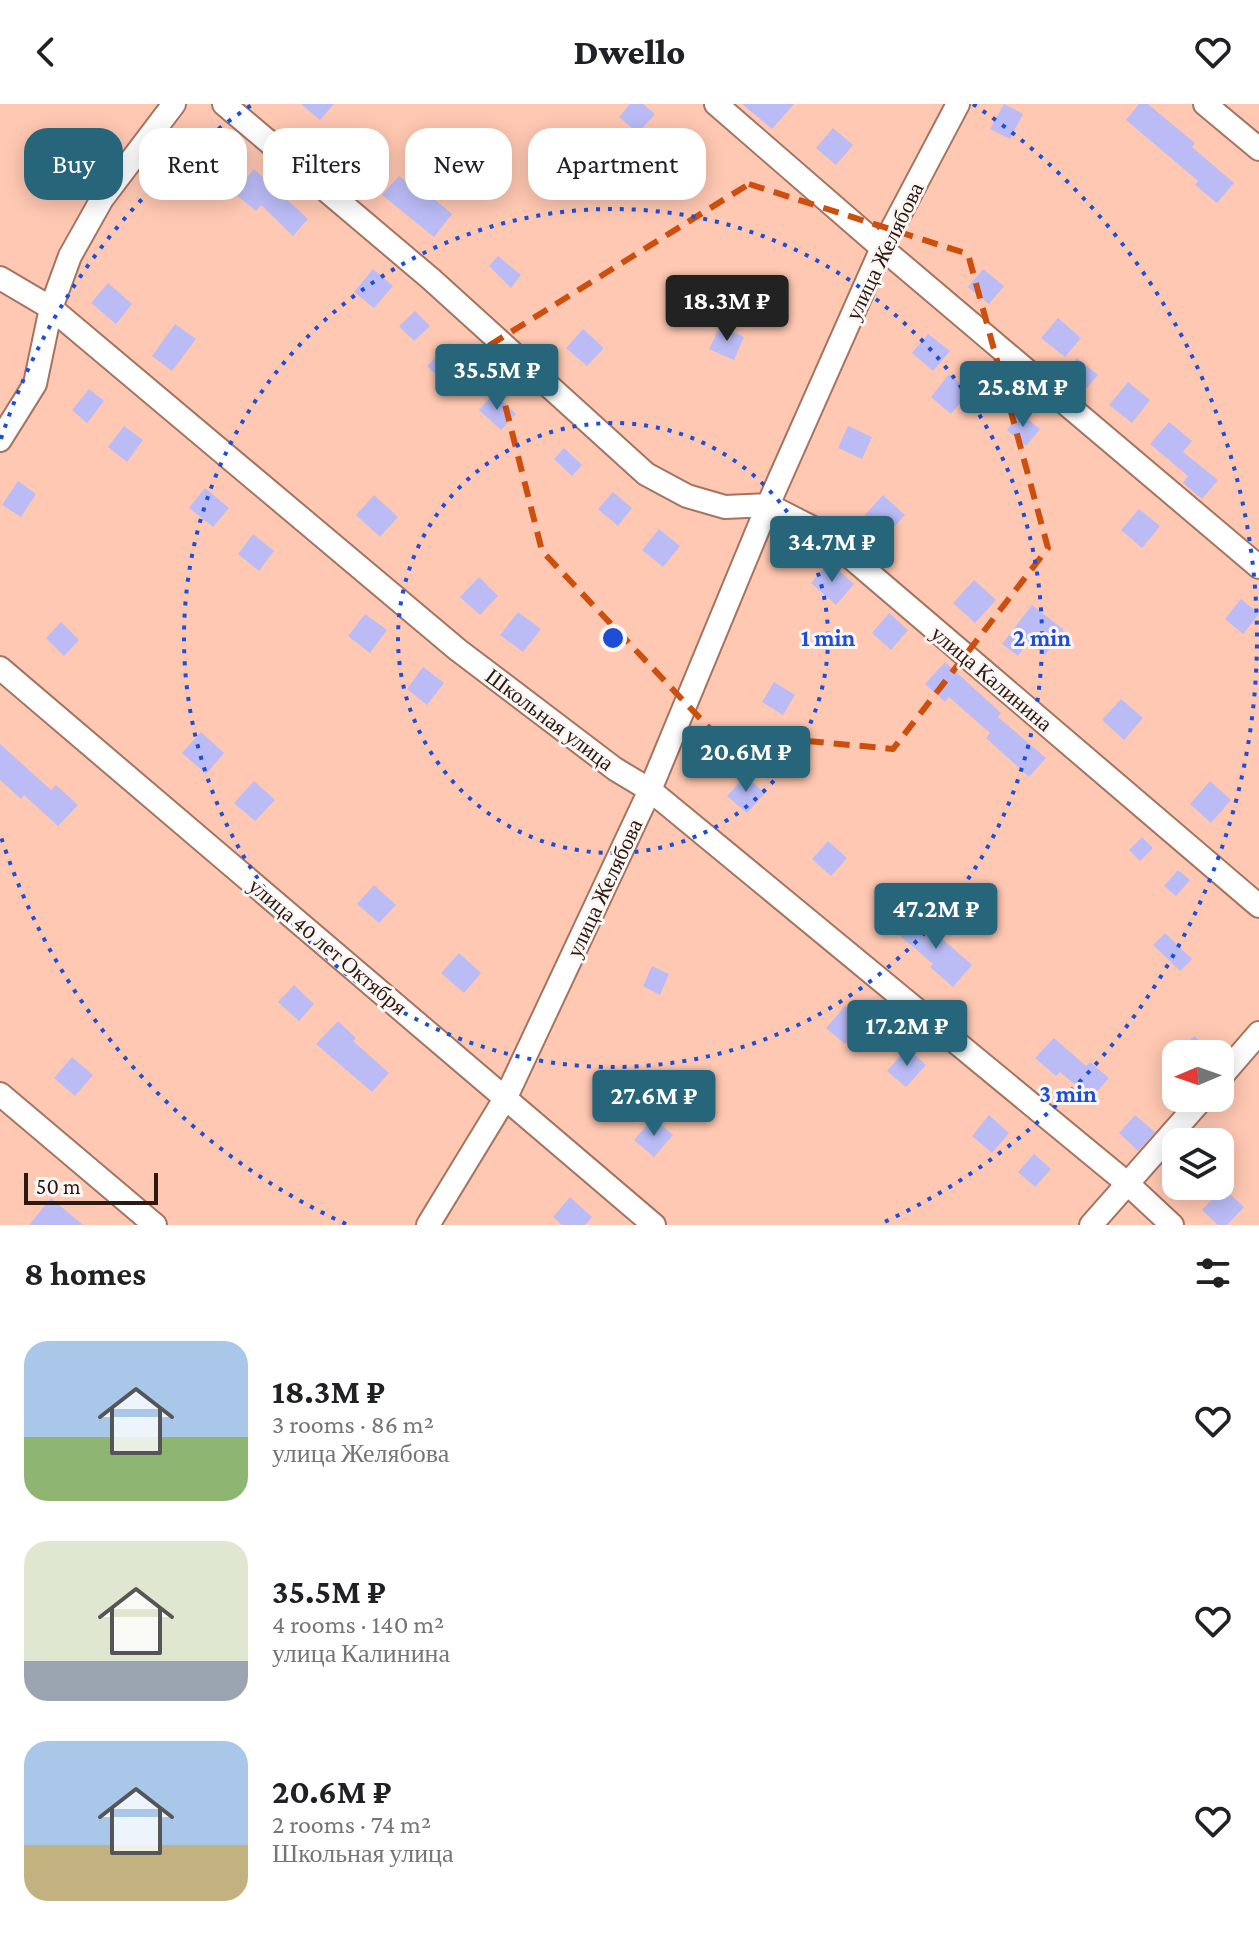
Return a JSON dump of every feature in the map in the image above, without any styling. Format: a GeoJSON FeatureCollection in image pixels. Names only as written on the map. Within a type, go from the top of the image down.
{"type":"FeatureCollection","features":[{"type":"Feature","properties":{"kind":"street"},"geometry":{"type":"LineString","coordinates":[[0,440],[35,384],[51,308],[70,256],[102,199],[174,104]]}},
{"type":"Feature","properties":{"kind":"street","name":"улица Калинина"},"geometry":{"type":"LineString","coordinates":[[224,104],[431,279],[646,474],[687,496],[725,507],[768,505],[821,532],[1259,906]]}},
{"type":"Feature","properties":{"kind":"street"},"geometry":{"type":"LineString","coordinates":[[716,104],[1259,567]]}},
{"type":"Feature","properties":{"kind":"street","name":"улица Желябова"},"geometry":{"type":"LineString","coordinates":[[428,1225],[506,1097],[650,790],[768,505],[882,248],[958,104]]}},
{"type":"Feature","properties":{"kind":"street"},"geometry":{"type":"LineString","coordinates":[[1205,104],[1259,149]]}},
{"type":"Feature","properties":{"kind":"street","name":"Школьная улица"},"geometry":{"type":"LineString","coordinates":[[0,278],[51,308],[458,650],[615,769],[650,790],[1128,1184],[1172,1225]]}},
{"type":"Feature","properties":{"kind":"street","name":"улица 40 лет Октября"},"geometry":{"type":"LineString","coordinates":[[0,668],[654,1225]]}},
{"type":"Feature","properties":{"kind":"street"},"geometry":{"type":"LineString","coordinates":[[1234,1062],[1259,1033]]}},
{"type":"Feature","properties":{"kind":"street"},"geometry":{"type":"LineString","coordinates":[[0,1094],[155,1225]]}},
{"type":"Feature","properties":{"kind":"street"},"geometry":{"type":"LineString","coordinates":[[1091,1225],[1191,1112]]}},
{"type":"Feature","properties":{"kind":"highlighted area"},"geometry":{"type":"Polygon","coordinates":[[[749,184],[968,254],[1048,548],[893,749],[713,732],[542,551],[490,345],[749,184]]]}},
{"type":"Feature","properties":{"kind":"building"},"geometry":{"type":"Polygon","coordinates":[[[301,104],[334,104],[320,120],[301,104]]]}},
{"type":"Feature","properties":{"kind":"building"},"geometry":{"type":"Polygon","coordinates":[[[630,104],[643,104],[655,114],[642,128],[632,128],[619,117],[630,104]]]}},
{"type":"Feature","properties":{"kind":"building"},"geometry":{"type":"Polygon","coordinates":[[[742,104],[794,104],[772,129],[742,104]]]}},
{"type":"Feature","properties":{"kind":"building"},"geometry":{"type":"Polygon","coordinates":[[[1004,104],[1023,114],[1010,139],[990,129],[1004,104]]]}},
{"type":"Feature","properties":{"kind":"building"},"geometry":{"type":"Polygon","coordinates":[[[1139,104],[1148,104],[1195,143],[1192,147],[1234,183],[1217,203],[1195,185],[1198,181],[1126,120],[1139,104]]]}},
{"type":"Feature","properties":{"kind":"building"},"geometry":{"type":"Polygon","coordinates":[[[833,128],[853,145],[836,165],[816,148],[833,128]]]}},
{"type":"Feature","properties":{"kind":"building"},"geometry":{"type":"Polygon","coordinates":[[[254,169],[263,177],[263,200],[287,200],[308,219],[293,236],[261,205],[256,211],[243,200],[247,200],[247,177],[254,169]]]}},
{"type":"Feature","properties":{"kind":"building"},"geometry":{"type":"Polygon","coordinates":[[[399,176],[405,181],[405,200],[435,200],[452,214],[434,237],[388,200],[389,187],[399,176]]]}},
{"type":"Feature","properties":{"kind":"building"},"geometry":{"type":"Polygon","coordinates":[[[498,256],[521,275],[511,288],[489,266],[498,256]]]}},
{"type":"Feature","properties":{"kind":"building"},"geometry":{"type":"Polygon","coordinates":[[[373,269],[393,286],[374,308],[354,292],[373,269]]]}},
{"type":"Feature","properties":{"kind":"building"},"geometry":{"type":"Polygon","coordinates":[[[983,269],[1004,286],[989,304],[968,287],[983,269]]]}},
{"type":"Feature","properties":{"kind":"building"},"geometry":{"type":"Polygon","coordinates":[[[108,283],[132,304],[116,324],[91,303],[108,283]]]}},
{"type":"Feature","properties":{"kind":"building"},"geometry":{"type":"Polygon","coordinates":[[[415,311],[430,326],[414,341],[399,326],[415,311]]]}},
{"type":"Feature","properties":{"kind":"building"},"geometry":{"type":"Polygon","coordinates":[[[1058,318],[1081,338],[1065,357],[1041,338],[1058,318]]]}},
{"type":"Feature","properties":{"kind":"building"},"geometry":{"type":"Polygon","coordinates":[[[175,324],[196,339],[172,371],[152,356],[175,324]]]}},
{"type":"Feature","properties":{"kind":"building"},"geometry":{"type":"Polygon","coordinates":[[[720,326],[744,337],[734,360],[709,349],[720,326]]]}},
{"type":"Feature","properties":{"kind":"building"},"geometry":{"type":"Polygon","coordinates":[[[583,329],[604,348],[587,366],[566,348],[583,329]]]}},
{"type":"Feature","properties":{"kind":"building"},"geometry":{"type":"Polygon","coordinates":[[[928,334],[950,351],[933,371],[912,353],[928,334]]]}},
{"type":"Feature","properties":{"kind":"building"},"geometry":{"type":"Polygon","coordinates":[[[450,343],[471,363],[448,386],[427,366],[450,343]]]}},
{"type":"Feature","properties":{"kind":"building"},"geometry":{"type":"Polygon","coordinates":[[[1077,358],[1098,375],[1083,392],[1063,375],[1077,358]]]}},
{"type":"Feature","properties":{"kind":"building"},"geometry":{"type":"Polygon","coordinates":[[[949,374],[970,391],[951,414],[931,397],[949,374]]]}},
{"type":"Feature","properties":{"kind":"building"},"geometry":{"type":"Polygon","coordinates":[[[1128,382],[1150,400],[1132,423],[1109,405],[1128,382]]]}},
{"type":"Feature","properties":{"kind":"building"},"geometry":{"type":"Polygon","coordinates":[[[89,389],[104,401],[87,423],[72,410],[89,389]]]}},
{"type":"Feature","properties":{"kind":"building"},"geometry":{"type":"Polygon","coordinates":[[[494,393],[516,414],[501,430],[479,410],[494,393]]]}},
{"type":"Feature","properties":{"kind":"building"},"geometry":{"type":"Polygon","coordinates":[[[1020,413],[1040,429],[1026,446],[1007,430],[1020,413]]]}},
{"type":"Feature","properties":{"kind":"building"},"geometry":{"type":"Polygon","coordinates":[[[1169,422],[1192,441],[1183,452],[1218,480],[1202,499],[1183,483],[1188,476],[1150,444],[1169,422]]]}},
{"type":"Feature","properties":{"kind":"building"},"geometry":{"type":"Polygon","coordinates":[[[124,426],[143,440],[127,462],[108,447],[124,426]]]}},
{"type":"Feature","properties":{"kind":"building"},"geometry":{"type":"Polygon","coordinates":[[[848,426],[872,437],[862,459],[838,448],[848,426]]]}},
{"type":"Feature","properties":{"kind":"building"},"geometry":{"type":"Polygon","coordinates":[[[564,448],[582,465],[572,476],[554,459],[564,448]]]}},
{"type":"Feature","properties":{"kind":"building"},"geometry":{"type":"Polygon","coordinates":[[[18,481],[36,494],[21,517],[2,505],[18,481]]]}},
{"type":"Feature","properties":{"kind":"building"},"geometry":{"type":"Polygon","coordinates":[[[205,488],[229,508],[213,527],[189,508],[205,488]]]}},
{"type":"Feature","properties":{"kind":"building"},"geometry":{"type":"Polygon","coordinates":[[[613,492],[632,508],[618,526],[598,509],[613,492]]]}},
{"type":"Feature","properties":{"kind":"building"},"geometry":{"type":"Polygon","coordinates":[[[374,495],[398,517],[380,537],[356,515],[374,495]]]}},
{"type":"Feature","properties":{"kind":"building"},"geometry":{"type":"Polygon","coordinates":[[[883,495],[905,515],[886,536],[864,516],[883,495]]]}},
{"type":"Feature","properties":{"kind":"building"},"geometry":{"type":"Polygon","coordinates":[[[1139,509],[1160,526],[1142,548],[1121,530],[1139,509]]]}},
{"type":"Feature","properties":{"kind":"building"},"geometry":{"type":"Polygon","coordinates":[[[659,529],[680,546],[663,567],[642,550],[659,529]]]}},
{"type":"Feature","properties":{"kind":"building"},"geometry":{"type":"Polygon","coordinates":[[[253,534],[274,551],[259,571],[238,554],[253,534]]]}},
{"type":"Feature","properties":{"kind":"building"},"geometry":{"type":"Polygon","coordinates":[[[829,562],[854,584],[836,605],[811,583],[829,562]]]}},
{"type":"Feature","properties":{"kind":"building"},"geometry":{"type":"Polygon","coordinates":[[[479,577],[498,596],[480,615],[460,597],[479,577]]]}},
{"type":"Feature","properties":{"kind":"building"},"geometry":{"type":"Polygon","coordinates":[[[974,580],[996,600],[975,623],[953,603],[974,580]]]}},
{"type":"Feature","properties":{"kind":"building"},"geometry":{"type":"Polygon","coordinates":[[[1241,599],[1259,614],[1243,634],[1225,619],[1241,599]]]}},
{"type":"Feature","properties":{"kind":"building"},"geometry":{"type":"Polygon","coordinates":[[[1032,605],[1064,630],[1045,655],[1028,642],[1018,656],[1002,644],[1032,605]]]}},
{"type":"Feature","properties":{"kind":"building"},"geometry":{"type":"Polygon","coordinates":[[[518,612],[541,629],[523,652],[500,635],[518,612]]]}},
{"type":"Feature","properties":{"kind":"building"},"geometry":{"type":"Polygon","coordinates":[[[889,613],[908,630],[891,650],[872,633],[889,613]]]}},
{"type":"Feature","properties":{"kind":"building"},"geometry":{"type":"Polygon","coordinates":[[[365,614],[387,630],[370,653],[348,636],[365,614]]]}},
{"type":"Feature","properties":{"kind":"building"},"geometry":{"type":"Polygon","coordinates":[[[61,622],[79,640],[64,656],[46,638],[61,622]]]}},
{"type":"Feature","properties":{"kind":"building"},"geometry":{"type":"Polygon","coordinates":[[[945,662],[1001,713],[998,717],[1046,758],[1029,777],[986,738],[990,733],[949,697],[945,702],[925,684],[945,662]]]}},
{"type":"Feature","properties":{"kind":"building"},"geometry":{"type":"Polygon","coordinates":[[[423,667],[444,683],[427,705],[407,689],[423,667]]]}},
{"type":"Feature","properties":{"kind":"building"},"geometry":{"type":"Polygon","coordinates":[[[774,682],[795,695],[783,715],[762,702],[774,682]]]}},
{"type":"Feature","properties":{"kind":"building"},"geometry":{"type":"Polygon","coordinates":[[[1121,699],[1143,718],[1124,740],[1102,720],[1121,699]]]}},
{"type":"Feature","properties":{"kind":"building"},"geometry":{"type":"Polygon","coordinates":[[[201,732],[224,753],[206,774],[182,753],[201,732]]]}},
{"type":"Feature","properties":{"kind":"building"},"geometry":{"type":"Polygon","coordinates":[[[0,744],[51,790],[56,785],[78,805],[58,826],[24,795],[21,799],[0,780],[0,744]]]}},
{"type":"Feature","properties":{"kind":"building"},"geometry":{"type":"Polygon","coordinates":[[[745,776],[765,793],[747,813],[727,796],[745,776]]]}},
{"type":"Feature","properties":{"kind":"building"},"geometry":{"type":"Polygon","coordinates":[[[254,781],[275,800],[255,821],[234,803],[254,781]]]}},
{"type":"Feature","properties":{"kind":"building"},"geometry":{"type":"Polygon","coordinates":[[[1210,781],[1231,800],[1211,823],[1190,804],[1210,781]]]}},
{"type":"Feature","properties":{"kind":"building"},"geometry":{"type":"Polygon","coordinates":[[[1142,837],[1153,848],[1140,861],[1129,850],[1142,837]]]}},
{"type":"Feature","properties":{"kind":"building"},"geometry":{"type":"Polygon","coordinates":[[[828,841],[847,858],[831,876],[812,859],[828,841]]]}},
{"type":"Feature","properties":{"kind":"building"},"geometry":{"type":"Polygon","coordinates":[[[1178,870],[1190,880],[1176,896],[1164,886],[1178,870]]]}},
{"type":"Feature","properties":{"kind":"building"},"geometry":{"type":"Polygon","coordinates":[[[374,885],[396,905],[379,923],[357,904],[374,885]]]}},
{"type":"Feature","properties":{"kind":"building"},"geometry":{"type":"Polygon","coordinates":[[[915,915],[972,965],[953,987],[930,967],[933,964],[898,934],[915,915]]]}},
{"type":"Feature","properties":{"kind":"building"},"geometry":{"type":"Polygon","coordinates":[[[1165,933],[1192,959],[1180,971],[1153,945],[1165,933]]]}},
{"type":"Feature","properties":{"kind":"building"},"geometry":{"type":"Polygon","coordinates":[[[459,953],[481,973],[464,993],[441,973],[459,953]]]}},
{"type":"Feature","properties":{"kind":"building"},"geometry":{"type":"Polygon","coordinates":[[[652,966],[669,974],[660,995],[643,986],[652,966]]]}},
{"type":"Feature","properties":{"kind":"building"},"geometry":{"type":"Polygon","coordinates":[[[294,985],[314,1004],[299,1021],[278,1002],[294,985]]]}},
{"type":"Feature","properties":{"kind":"building"},"geometry":{"type":"Polygon","coordinates":[[[845,1006],[863,1022],[845,1044],[826,1028],[845,1006]]]}},
{"type":"Feature","properties":{"kind":"building"},"geometry":{"type":"Polygon","coordinates":[[[338,1021],[356,1038],[353,1041],[389,1073],[372,1092],[316,1044],[338,1021]]]}},
{"type":"Feature","properties":{"kind":"building"},"geometry":{"type":"Polygon","coordinates":[[[1054,1038],[1086,1066],[1090,1062],[1109,1078],[1091,1098],[1060,1072],[1056,1076],[1035,1058],[1054,1038]]]}},
{"type":"Feature","properties":{"kind":"building"},"geometry":{"type":"Polygon","coordinates":[[[907,1048],[926,1065],[906,1087],[887,1071],[907,1048]]]}},
{"type":"Feature","properties":{"kind":"building"},"geometry":{"type":"Polygon","coordinates":[[[72,1057],[93,1075],[75,1096],[54,1078],[72,1057]]]}},
{"type":"Feature","properties":{"kind":"building"},"geometry":{"type":"Polygon","coordinates":[[[989,1115],[1009,1133],[992,1153],[972,1136],[989,1115]]]}},
{"type":"Feature","properties":{"kind":"building"},"geometry":{"type":"Polygon","coordinates":[[[1135,1115],[1155,1132],[1138,1151],[1119,1133],[1135,1115]]]}},
{"type":"Feature","properties":{"kind":"building"},"geometry":{"type":"Polygon","coordinates":[[[653,1118],[673,1135],[654,1157],[634,1140],[653,1118]]]}},
{"type":"Feature","properties":{"kind":"building"},"geometry":{"type":"Polygon","coordinates":[[[1034,1154],[1051,1169],[1035,1187],[1018,1172],[1034,1154]]]}},
{"type":"Feature","properties":{"kind":"building"},"geometry":{"type":"Polygon","coordinates":[[[570,1197],[592,1217],[585,1225],[562,1225],[553,1217],[570,1197]]]}},
{"type":"Feature","properties":{"kind":"building"},"geometry":{"type":"Polygon","coordinates":[[[51,1198],[83,1225],[29,1225],[51,1198]]]}},
{"type":"Feature","properties":{"kind":"building"},"geometry":{"type":"Polygon","coordinates":[[[1234,1198],[1244,1207],[1227,1225],[1218,1225],[1202,1210],[1212,1200],[1234,1198]]]}}]}
